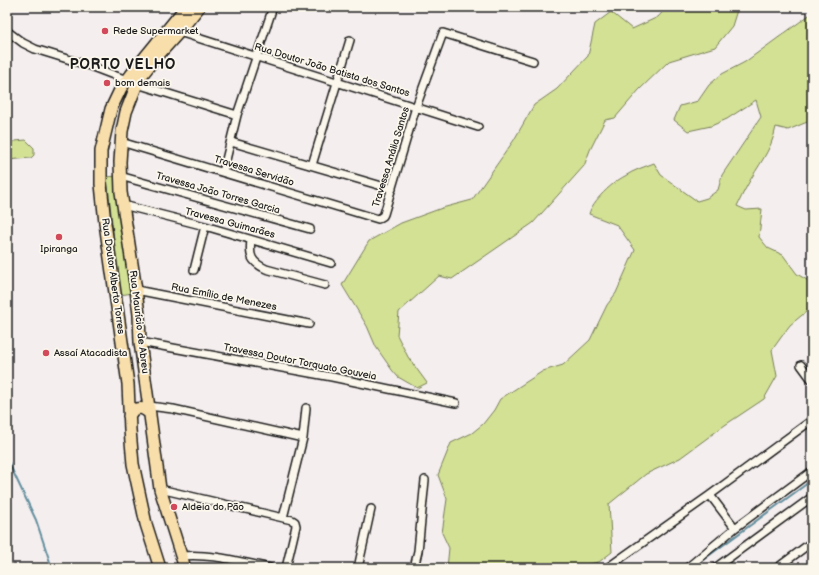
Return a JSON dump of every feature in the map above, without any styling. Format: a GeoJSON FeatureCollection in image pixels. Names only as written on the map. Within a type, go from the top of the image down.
{"type":"FeatureCollection","features":[{"type":"Feature","properties":{"kind":"main road"},"geometry":{"type":"LineString","coordinates":[[135,80],[136,67],[186,7]]}},
{"type":"Feature","properties":{"kind":"main road"},"geometry":{"type":"LineString","coordinates":[[135,80],[179,32],[199,7]]}},
{"type":"Feature","properties":{"kind":"main road","name":"Rua Maurício de Abreu"},"geometry":{"type":"LineString","coordinates":[[135,80],[122,131],[120,176],[136,290],[140,342],[160,489],[185,568]]}},
{"type":"Feature","properties":{"kind":"main road","name":"Rua Doutor Alberto Torres"},"geometry":{"type":"LineString","coordinates":[[135,80],[122,88],[111,110],[101,151],[100,174],[105,223],[128,384],[129,416],[136,478],[146,524],[160,568]]}},
{"type":"Feature","properties":{"kind":"main road"},"geometry":{"type":"LineString","coordinates":[[129,395],[133,399],[139,401],[144,400],[149,405],[133,410],[129,416]]}},
{"type":"Feature","properties":{"kind":"street"},"geometry":{"type":"LineString","coordinates":[[223,172],[237,115],[272,7]]}},
{"type":"Feature","properties":{"kind":"street"},"geometry":{"type":"LineString","coordinates":[[7,31],[23,43],[35,49],[135,80],[237,115]]}},
{"type":"Feature","properties":{"kind":"street","name":"Rua Doutor João Batista dos Santos"},"geometry":{"type":"LineString","coordinates":[[179,32],[478,127]]}},
{"type":"Feature","properties":{"kind":"street","name":"Travessa Anália Santos"},"geometry":{"type":"LineString","coordinates":[[381,218],[384,214],[392,189],[416,107],[443,33],[534,61]]}},
{"type":"Feature","properties":{"kind":"street"},"geometry":{"type":"LineString","coordinates":[[312,166],[350,40]]}},
{"type":"Feature","properties":{"kind":"street","name":"Travessa Servidão"},"geometry":{"type":"LineString","coordinates":[[121,142],[371,217],[378,219],[381,218]]}},
{"type":"Feature","properties":{"kind":"street"},"geometry":{"type":"LineString","coordinates":[[231,142],[392,189]]}},
{"type":"Feature","properties":{"kind":"street","name":"Travessa João Torres Garcia"},"geometry":{"type":"LineString","coordinates":[[120,176],[310,229]]}},
{"type":"Feature","properties":{"kind":"street","name":"Travessa Guimarães"},"geometry":{"type":"LineString","coordinates":[[123,205],[205,226],[331,262]]}},
{"type":"Feature","properties":{"kind":"street"},"geometry":{"type":"LineString","coordinates":[[194,270],[205,226]]}},
{"type":"Feature","properties":{"kind":"street"},"geometry":{"type":"LineString","coordinates":[[251,240],[251,255],[253,261],[258,265],[266,269],[325,285]]}},
{"type":"Feature","properties":{"kind":"street","name":"Rua Emílio de Menezes"},"geometry":{"type":"LineString","coordinates":[[136,290],[309,324]]}},
{"type":"Feature","properties":{"kind":"street","name":"Travessa Doutor Torquato Gouveia"},"geometry":{"type":"LineString","coordinates":[[140,342],[332,377],[456,403]]}},
{"type":"Feature","properties":{"kind":"street"},"geometry":{"type":"LineString","coordinates":[[801,365],[812,380]]}},
{"type":"Feature","properties":{"kind":"street"},"geometry":{"type":"LineString","coordinates":[[149,405],[303,438]]}},
{"type":"Feature","properties":{"kind":"street"},"geometry":{"type":"LineString","coordinates":[[283,518],[303,438],[306,408]]}},
{"type":"Feature","properties":{"kind":"street"},"geometry":{"type":"LineString","coordinates":[[607,568],[812,420]]}},
{"type":"Feature","properties":{"kind":"street"},"geometry":{"type":"LineString","coordinates":[[687,568],[735,528],[812,471]]}},
{"type":"Feature","properties":{"kind":"street"},"geometry":{"type":"LineString","coordinates":[[414,568],[418,551],[425,480]]}},
{"type":"Feature","properties":{"kind":"street"},"geometry":{"type":"LineString","coordinates":[[160,489],[292,520],[295,522],[296,526],[286,568]]}},
{"type":"Feature","properties":{"kind":"street"},"geometry":{"type":"LineString","coordinates":[[710,495],[735,528]]}},
{"type":"Feature","properties":{"kind":"street"},"geometry":{"type":"LineString","coordinates":[[715,568],[812,497]]}},
{"type":"Feature","properties":{"kind":"street"},"geometry":{"type":"LineString","coordinates":[[358,568],[371,509]]}},
{"type":"Feature","properties":{"kind":"street"},"geometry":{"type":"LineString","coordinates":[[777,568],[812,542]]}},
{"type":"Feature","properties":{"kind":"street"},"geometry":{"type":"LineString","coordinates":[[182,556],[208,556],[270,568]]}},
{"type":"Feature","properties":{"kind":"green space"},"geometry":{"type":"Polygon","coordinates":[[[667,7],[738,7],[732,26],[715,47],[669,61],[639,90],[615,118],[605,120],[584,166],[533,223],[452,279],[439,276],[399,312],[397,335],[408,357],[427,383],[417,388],[398,377],[376,347],[367,326],[342,285],[369,241],[401,223],[442,208],[472,200],[514,140],[534,105],[557,89],[588,56],[595,24],[611,12],[632,29],[658,17],[667,7]]]}},
{"type":"Feature","properties":{"kind":"green space"},"geometry":{"type":"Polygon","coordinates":[[[812,13],[812,120],[788,130],[776,127],[768,151],[737,206],[746,210],[762,209],[759,237],[768,248],[783,255],[797,274],[812,283],[812,307],[790,325],[772,350],[777,376],[764,399],[680,458],[646,474],[609,504],[612,552],[599,562],[570,568],[447,568],[449,548],[442,533],[447,499],[438,475],[451,443],[472,433],[483,424],[494,410],[500,399],[543,371],[563,365],[590,340],[607,305],[616,293],[635,250],[617,225],[589,214],[594,203],[609,187],[620,179],[635,170],[654,163],[661,175],[697,201],[707,198],[718,190],[722,175],[761,117],[756,100],[727,119],[711,126],[688,131],[674,120],[680,106],[698,101],[709,85],[722,74],[745,62],[812,13]]]}},
{"type":"Feature","properties":{"kind":"green space"},"geometry":{"type":"Polygon","coordinates":[[[26,140],[34,148],[34,155],[31,158],[7,160],[7,146],[15,141],[26,140]]]}},
{"type":"Feature","properties":{"kind":"green space"},"geometry":{"type":"Polygon","coordinates":[[[116,176],[133,293],[120,295],[107,177],[116,176]]]}},
{"type":"Feature","properties":{"kind":"waterway"},"geometry":{"type":"LineString","coordinates":[[7,459],[36,520],[52,568]]}},
{"type":"Feature","properties":{"kind":"waterway"},"geometry":{"type":"LineString","coordinates":[[692,568],[812,480]]}},
{"type":"Feature","properties":{"kind":"place","name":"Rede Supermarket"},"geometry":{"type":"Point","coordinates":[105,31]}},
{"type":"Feature","properties":{"kind":"place","name":"bom demais"},"geometry":{"type":"Point","coordinates":[107,83]}},
{"type":"Feature","properties":{"kind":"place","name":"Ipiranga"},"geometry":{"type":"Point","coordinates":[59,237]}},
{"type":"Feature","properties":{"kind":"place","name":"Assaí Atacadista"},"geometry":{"type":"Point","coordinates":[46,353]}},
{"type":"Feature","properties":{"kind":"place","name":"Aldeia do Pão"},"geometry":{"type":"Point","coordinates":[174,507]}},
{"type":"Feature","properties":{"kind":"district","name":"PORTO VELHO"},"geometry":{"type":"Point","coordinates":[123,64]}}]}
